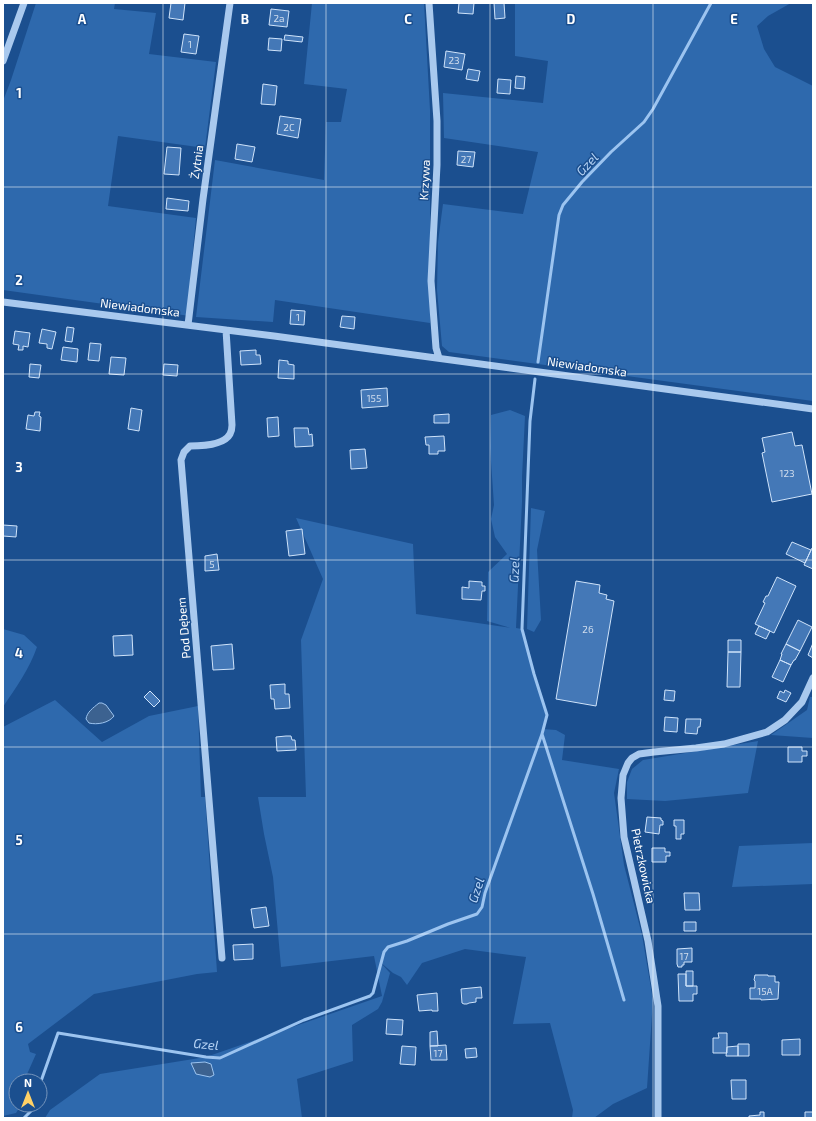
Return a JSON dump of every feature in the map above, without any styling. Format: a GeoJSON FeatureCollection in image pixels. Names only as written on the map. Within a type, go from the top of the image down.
{"type":"FeatureCollection","features":[{"type":"Feature","properties":{"kind":"street"},"geometry":{"type":"LineString","coordinates":[[3,61],[24,3]]}},
{"type":"Feature","properties":{"kind":"street","name":"Żytnia"},"geometry":{"type":"LineString","coordinates":[[188,325],[203,199],[230,3]]}},
{"type":"Feature","properties":{"kind":"street","name":"Krzywa"},"geometry":{"type":"LineString","coordinates":[[429,3],[437,121],[437,158],[431,281],[436,341],[439,358]]}},
{"type":"Feature","properties":{"kind":"street","name":"Niewiadomska"},"geometry":{"type":"LineString","coordinates":[[3,302],[274,336],[813,409]]}},
{"type":"Feature","properties":{"kind":"street","name":"Pod Dębem"},"geometry":{"type":"LineString","coordinates":[[222,958],[181,460],[184,452],[190,446],[205,446],[223,440],[230,435],[232,425],[226,330]]}},
{"type":"Feature","properties":{"kind":"street","name":"Pietrzkowicka"},"geometry":{"type":"LineString","coordinates":[[658,1118],[658,1006],[648,941],[624,837],[621,798],[623,776],[628,763],[632,758],[639,754],[724,744],[767,732],[785,720],[802,702],[813,678]]}},
{"type":"Feature","properties":{"kind":"shaded area"},"geometry":{"type":"Polygon","coordinates":[[[36,3],[115,3],[114,9],[156,13],[149,54],[216,62],[205,148],[118,136],[108,206],[196,218],[190,280],[190,316],[3,290],[3,101],[36,3]]]}},
{"type":"Feature","properties":{"kind":"shaded area"},"geometry":{"type":"Polygon","coordinates":[[[312,3],[424,3],[430,110],[430,323],[275,300],[273,322],[196,317],[215,160],[324,180],[326,122],[341,122],[347,89],[304,84],[312,3]]]}},
{"type":"Feature","properties":{"kind":"shaded area"},"geometry":{"type":"Polygon","coordinates":[[[515,3],[791,3],[768,16],[757,26],[764,49],[775,67],[813,86],[813,401],[449,352],[442,346],[437,290],[438,242],[443,204],[523,214],[538,152],[444,138],[443,93],[543,103],[548,61],[515,56],[515,3]]]}},
{"type":"Feature","properties":{"kind":"shaded area"},"geometry":{"type":"Polygon","coordinates":[[[510,410],[525,416],[516,628],[522,629],[547,715],[543,729],[556,730],[565,735],[562,760],[619,769],[614,793],[624,865],[642,935],[653,1000],[647,1088],[613,1104],[594,1118],[572,1118],[573,1110],[550,1023],[513,1024],[526,957],[465,949],[422,963],[407,985],[401,977],[393,973],[380,962],[390,973],[382,1002],[378,1009],[352,1025],[353,1061],[297,1079],[302,1118],[45,1118],[50,1110],[100,1074],[206,1057],[382,996],[374,956],[281,967],[273,877],[258,797],[306,797],[301,640],[323,579],[296,518],[413,544],[416,614],[511,628],[487,621],[488,572],[507,554],[495,537],[491,519],[494,505],[490,447],[491,415],[510,410]]]}},
{"type":"Feature","properties":{"kind":"shaded area"},"geometry":{"type":"Polygon","coordinates":[[[531,508],[545,511],[537,550],[541,620],[534,632],[527,629],[531,508]]]}},
{"type":"Feature","properties":{"kind":"shaded area"},"geometry":{"type":"Polygon","coordinates":[[[3,629],[24,635],[37,647],[17,686],[3,707],[3,629]]]}},
{"type":"Feature","properties":{"kind":"shaded area"},"geometry":{"type":"Polygon","coordinates":[[[810,697],[813,697],[813,738],[771,735],[807,710],[810,697]]]}},
{"type":"Feature","properties":{"kind":"shaded area"},"geometry":{"type":"Polygon","coordinates":[[[55,700],[102,742],[149,716],[198,706],[201,797],[205,797],[217,972],[197,974],[94,994],[28,1044],[30,1052],[36,1054],[28,1073],[8,1073],[8,1113],[16,1113],[3,1116],[3,727],[55,700]]]}},
{"type":"Feature","properties":{"kind":"shaded area"},"geometry":{"type":"Polygon","coordinates":[[[99,703],[106,705],[114,716],[103,723],[89,723],[86,719],[88,714],[99,703]]]}},
{"type":"Feature","properties":{"kind":"shaded area"},"geometry":{"type":"Polygon","coordinates":[[[758,741],[748,793],[665,801],[627,799],[627,782],[632,769],[643,760],[758,741]]]}},
{"type":"Feature","properties":{"kind":"shaded area"},"geometry":{"type":"Polygon","coordinates":[[[813,843],[813,884],[732,887],[739,846],[813,843]]]}},
{"type":"Feature","properties":{"kind":"shaded area"},"geometry":{"type":"Polygon","coordinates":[[[205,1062],[211,1064],[214,1075],[210,1077],[196,1074],[191,1063],[205,1062]]]}},
{"type":"Feature","properties":{"kind":"building"},"geometry":{"type":"Polygon","coordinates":[[[171,3],[185,3],[183,20],[169,18],[171,3]]]}},
{"type":"Feature","properties":{"kind":"building"},"geometry":{"type":"Polygon","coordinates":[[[459,3],[474,3],[473,14],[458,13],[459,3]]]}},
{"type":"Feature","properties":{"kind":"building"},"geometry":{"type":"Polygon","coordinates":[[[494,3],[504,3],[505,18],[495,19],[494,3]]]}},
{"type":"Feature","properties":{"kind":"building"},"geometry":{"type":"Polygon","coordinates":[[[271,9],[289,11],[287,27],[269,25],[271,9]]]}},
{"type":"Feature","properties":{"kind":"building"},"geometry":{"type":"Polygon","coordinates":[[[184,34],[199,36],[196,54],[181,52],[184,34]]]}},
{"type":"Feature","properties":{"kind":"building"},"geometry":{"type":"Polygon","coordinates":[[[285,35],[303,37],[302,42],[284,40],[285,35]]]}},
{"type":"Feature","properties":{"kind":"building"},"geometry":{"type":"Polygon","coordinates":[[[269,38],[282,39],[281,51],[268,50],[269,38]]]}},
{"type":"Feature","properties":{"kind":"building"},"geometry":{"type":"Polygon","coordinates":[[[446,51],[465,54],[462,70],[444,67],[446,51]]]}},
{"type":"Feature","properties":{"kind":"building"},"geometry":{"type":"Polygon","coordinates":[[[468,69],[480,71],[478,81],[466,79],[468,69]]]}},
{"type":"Feature","properties":{"kind":"building"},"geometry":{"type":"Polygon","coordinates":[[[516,76],[525,77],[524,89],[515,88],[516,76]]]}},
{"type":"Feature","properties":{"kind":"building"},"geometry":{"type":"Polygon","coordinates":[[[498,79],[511,80],[510,94],[497,93],[498,79]]]}},
{"type":"Feature","properties":{"kind":"building"},"geometry":{"type":"Polygon","coordinates":[[[263,84],[277,86],[275,105],[261,104],[263,84]]]}},
{"type":"Feature","properties":{"kind":"building"},"geometry":{"type":"Polygon","coordinates":[[[280,116],[301,119],[298,138],[277,134],[280,116]]]}},
{"type":"Feature","properties":{"kind":"building"},"geometry":{"type":"Polygon","coordinates":[[[237,144],[255,147],[252,162],[235,159],[237,144]]]}},
{"type":"Feature","properties":{"kind":"building"},"geometry":{"type":"Polygon","coordinates":[[[167,147],[181,148],[179,175],[164,174],[167,147]]]}},
{"type":"Feature","properties":{"kind":"building"},"geometry":{"type":"Polygon","coordinates":[[[458,151],[475,152],[473,167],[457,165],[458,151]]]}},
{"type":"Feature","properties":{"kind":"building"},"geometry":{"type":"Polygon","coordinates":[[[167,198],[189,201],[188,211],[166,209],[167,198]]]}},
{"type":"Feature","properties":{"kind":"building"},"geometry":{"type":"Polygon","coordinates":[[[291,310],[305,311],[304,325],[290,324],[291,310]]]}},
{"type":"Feature","properties":{"kind":"building"},"geometry":{"type":"Polygon","coordinates":[[[342,316],[355,317],[354,329],[340,327],[342,316]]]}},
{"type":"Feature","properties":{"kind":"building"},"geometry":{"type":"Polygon","coordinates":[[[67,327],[74,328],[72,342],[65,341],[67,327]]]}},
{"type":"Feature","properties":{"kind":"building"},"geometry":{"type":"Polygon","coordinates":[[[42,329],[56,332],[52,349],[47,348],[47,344],[39,343],[42,329]]]}},
{"type":"Feature","properties":{"kind":"building"},"geometry":{"type":"Polygon","coordinates":[[[15,331],[30,333],[28,347],[23,346],[23,350],[18,350],[19,345],[13,344],[15,331]]]}},
{"type":"Feature","properties":{"kind":"building"},"geometry":{"type":"Polygon","coordinates":[[[90,343],[101,344],[99,361],[88,360],[90,343]]]}},
{"type":"Feature","properties":{"kind":"building"},"geometry":{"type":"Polygon","coordinates":[[[63,347],[78,349],[77,362],[61,360],[63,347]]]}},
{"type":"Feature","properties":{"kind":"building"},"geometry":{"type":"Polygon","coordinates":[[[256,350],[256,355],[260,355],[261,364],[241,365],[240,351],[256,350]]]}},
{"type":"Feature","properties":{"kind":"building"},"geometry":{"type":"Polygon","coordinates":[[[111,357],[126,358],[124,375],[109,374],[111,357]]]}},
{"type":"Feature","properties":{"kind":"building"},"geometry":{"type":"Polygon","coordinates":[[[279,360],[288,361],[288,364],[294,365],[294,379],[278,378],[279,360]]]}},
{"type":"Feature","properties":{"kind":"building"},"geometry":{"type":"Polygon","coordinates":[[[30,364],[41,365],[39,378],[29,377],[30,364]]]}},
{"type":"Feature","properties":{"kind":"building"},"geometry":{"type":"Polygon","coordinates":[[[164,364],[178,365],[177,376],[163,375],[164,364]]]}},
{"type":"Feature","properties":{"kind":"building"},"geometry":{"type":"Polygon","coordinates":[[[387,388],[388,406],[362,408],[361,390],[387,388]]]}},
{"type":"Feature","properties":{"kind":"building"},"geometry":{"type":"Polygon","coordinates":[[[131,408],[142,410],[139,431],[128,429],[131,408]]]}},
{"type":"Feature","properties":{"kind":"building"},"geometry":{"type":"Polygon","coordinates":[[[35,412],[40,412],[40,431],[26,429],[28,415],[34,416],[35,412]]]}},
{"type":"Feature","properties":{"kind":"building"},"geometry":{"type":"Polygon","coordinates":[[[449,414],[449,423],[434,423],[434,415],[449,414]]]}},
{"type":"Feature","properties":{"kind":"building"},"geometry":{"type":"Polygon","coordinates":[[[278,417],[279,436],[268,437],[267,418],[278,417]]]}},
{"type":"Feature","properties":{"kind":"building"},"geometry":{"type":"Polygon","coordinates":[[[294,428],[308,428],[309,435],[312,434],[313,446],[295,447],[294,428]]]}},
{"type":"Feature","properties":{"kind":"building"},"geometry":{"type":"Polygon","coordinates":[[[792,432],[795,446],[802,445],[812,494],[772,502],[762,453],[765,452],[762,438],[792,432]]]}},
{"type":"Feature","properties":{"kind":"building"},"geometry":{"type":"Polygon","coordinates":[[[444,436],[445,451],[438,451],[438,454],[429,454],[429,445],[426,445],[425,437],[444,436]]]}},
{"type":"Feature","properties":{"kind":"building"},"geometry":{"type":"Polygon","coordinates":[[[365,449],[367,468],[351,469],[350,450],[365,449]]]}},
{"type":"Feature","properties":{"kind":"building"},"geometry":{"type":"Polygon","coordinates":[[[3,525],[17,526],[16,537],[3,536],[3,525]]]}},
{"type":"Feature","properties":{"kind":"building"},"geometry":{"type":"Polygon","coordinates":[[[302,529],[305,554],[289,556],[286,531],[302,529]]]}},
{"type":"Feature","properties":{"kind":"building"},"geometry":{"type":"Polygon","coordinates":[[[792,542],[811,550],[805,563],[786,554],[792,542]]]}},
{"type":"Feature","properties":{"kind":"building"},"geometry":{"type":"Polygon","coordinates":[[[812,548],[813,549],[813,569],[804,565],[812,548]]]}},
{"type":"Feature","properties":{"kind":"building"},"geometry":{"type":"Polygon","coordinates":[[[217,554],[219,570],[205,571],[205,556],[217,554]]]}},
{"type":"Feature","properties":{"kind":"building"},"geometry":{"type":"Polygon","coordinates":[[[777,577],[796,586],[774,633],[755,624],[765,603],[763,602],[766,596],[768,596],[777,577]]]}},
{"type":"Feature","properties":{"kind":"building"},"geometry":{"type":"Polygon","coordinates":[[[469,581],[482,582],[482,586],[485,586],[485,591],[482,591],[481,600],[462,599],[462,587],[469,588],[469,581]]]}},
{"type":"Feature","properties":{"kind":"building"},"geometry":{"type":"Polygon","coordinates":[[[576,581],[600,585],[599,593],[607,595],[606,599],[614,601],[596,706],[556,699],[576,581]]]}},
{"type":"Feature","properties":{"kind":"building"},"geometry":{"type":"Polygon","coordinates":[[[798,620],[812,627],[800,651],[786,644],[798,620]]]}},
{"type":"Feature","properties":{"kind":"building"},"geometry":{"type":"Polygon","coordinates":[[[759,626],[770,631],[766,639],[755,634],[759,626]]]}},
{"type":"Feature","properties":{"kind":"building"},"geometry":{"type":"Polygon","coordinates":[[[132,635],[133,655],[114,656],[113,636],[132,635]]]}},
{"type":"Feature","properties":{"kind":"building"},"geometry":{"type":"Polygon","coordinates":[[[728,640],[741,640],[741,652],[728,652],[728,640]]]}},
{"type":"Feature","properties":{"kind":"building"},"geometry":{"type":"Polygon","coordinates":[[[813,643],[813,658],[808,655],[813,643]]]}},
{"type":"Feature","properties":{"kind":"building"},"geometry":{"type":"Polygon","coordinates":[[[232,644],[234,669],[213,670],[211,646],[232,644]]]}},
{"type":"Feature","properties":{"kind":"building"},"geometry":{"type":"Polygon","coordinates":[[[786,644],[800,651],[791,665],[780,660],[786,644]]]}},
{"type":"Feature","properties":{"kind":"building"},"geometry":{"type":"Polygon","coordinates":[[[728,652],[741,652],[740,687],[727,687],[728,652]]]}},
{"type":"Feature","properties":{"kind":"building"},"geometry":{"type":"Polygon","coordinates":[[[780,660],[791,665],[783,682],[772,677],[780,660]]]}},
{"type":"Feature","properties":{"kind":"building"},"geometry":{"type":"Polygon","coordinates":[[[285,684],[285,694],[289,694],[290,708],[275,709],[274,699],[271,699],[270,685],[285,684]]]}},
{"type":"Feature","properties":{"kind":"building"},"geometry":{"type":"Polygon","coordinates":[[[665,690],[675,691],[674,701],[664,700],[665,690]]]}},
{"type":"Feature","properties":{"kind":"building"},"geometry":{"type":"Polygon","coordinates":[[[785,690],[791,693],[786,702],[777,698],[780,691],[784,693],[785,690]]]}},
{"type":"Feature","properties":{"kind":"building"},"geometry":{"type":"Polygon","coordinates":[[[150,691],[160,701],[154,707],[144,697],[150,691]]]}},
{"type":"Feature","properties":{"kind":"building"},"geometry":{"type":"Polygon","coordinates":[[[665,717],[678,718],[677,732],[664,731],[665,717]]]}},
{"type":"Feature","properties":{"kind":"building"},"geometry":{"type":"Polygon","coordinates":[[[686,719],[701,719],[697,734],[685,733],[686,719]]]}},
{"type":"Feature","properties":{"kind":"building"},"geometry":{"type":"Polygon","coordinates":[[[291,736],[292,740],[295,740],[296,750],[277,751],[276,737],[291,736]]]}},
{"type":"Feature","properties":{"kind":"building"},"geometry":{"type":"Polygon","coordinates":[[[788,747],[802,747],[802,751],[807,751],[807,756],[802,756],[802,762],[788,762],[788,747]]]}},
{"type":"Feature","properties":{"kind":"building"},"geometry":{"type":"Polygon","coordinates":[[[647,817],[661,818],[663,825],[660,825],[659,834],[645,832],[647,817]]]}},
{"type":"Feature","properties":{"kind":"building"},"geometry":{"type":"Polygon","coordinates":[[[674,820],[684,820],[684,834],[681,834],[681,839],[676,839],[676,826],[674,826],[674,820]]]}},
{"type":"Feature","properties":{"kind":"building"},"geometry":{"type":"Polygon","coordinates":[[[652,848],[665,848],[665,852],[670,852],[670,856],[666,856],[666,862],[652,862],[652,848]]]}},
{"type":"Feature","properties":{"kind":"building"},"geometry":{"type":"Polygon","coordinates":[[[684,893],[699,893],[700,910],[685,910],[684,893]]]}},
{"type":"Feature","properties":{"kind":"building"},"geometry":{"type":"Polygon","coordinates":[[[266,907],[269,926],[254,928],[251,909],[266,907]]]}},
{"type":"Feature","properties":{"kind":"building"},"geometry":{"type":"Polygon","coordinates":[[[684,922],[696,922],[696,931],[684,931],[684,922]]]}},
{"type":"Feature","properties":{"kind":"building"},"geometry":{"type":"Polygon","coordinates":[[[253,944],[253,959],[234,960],[233,945],[253,944]]]}},
{"type":"Feature","properties":{"kind":"building"},"geometry":{"type":"Polygon","coordinates":[[[692,948],[692,962],[684,962],[682,967],[678,967],[677,949],[692,948]]]}},
{"type":"Feature","properties":{"kind":"building"},"geometry":{"type":"Polygon","coordinates":[[[686,971],[693,971],[693,986],[686,986],[686,971]]]}},
{"type":"Feature","properties":{"kind":"building"},"geometry":{"type":"Polygon","coordinates":[[[678,974],[686,974],[686,986],[697,986],[697,994],[693,994],[693,1001],[679,1001],[678,974]]]}},
{"type":"Feature","properties":{"kind":"building"},"geometry":{"type":"Polygon","coordinates":[[[755,975],[775,976],[775,982],[779,982],[778,999],[750,999],[750,988],[755,988],[755,975]]]}},
{"type":"Feature","properties":{"kind":"building"},"geometry":{"type":"Polygon","coordinates":[[[481,987],[482,998],[476,998],[476,1002],[467,1004],[462,1003],[461,989],[481,987]]]}},
{"type":"Feature","properties":{"kind":"building"},"geometry":{"type":"Polygon","coordinates":[[[437,993],[438,1011],[419,1011],[417,995],[437,993]]]}},
{"type":"Feature","properties":{"kind":"building"},"geometry":{"type":"Polygon","coordinates":[[[387,1019],[403,1020],[402,1035],[386,1034],[387,1019]]]}},
{"type":"Feature","properties":{"kind":"building"},"geometry":{"type":"Polygon","coordinates":[[[437,1031],[438,1046],[430,1046],[430,1032],[437,1031]]]}},
{"type":"Feature","properties":{"kind":"building"},"geometry":{"type":"Polygon","coordinates":[[[718,1033],[727,1033],[727,1053],[713,1053],[713,1038],[719,1038],[718,1033]]]}},
{"type":"Feature","properties":{"kind":"building"},"geometry":{"type":"Polygon","coordinates":[[[800,1039],[800,1055],[782,1055],[782,1040],[800,1039]]]}},
{"type":"Feature","properties":{"kind":"building"},"geometry":{"type":"Polygon","coordinates":[[[738,1044],[749,1044],[749,1056],[738,1056],[738,1044]]]}},
{"type":"Feature","properties":{"kind":"building"},"geometry":{"type":"Polygon","coordinates":[[[446,1045],[447,1060],[431,1060],[430,1046],[446,1045]]]}},
{"type":"Feature","properties":{"kind":"building"},"geometry":{"type":"Polygon","coordinates":[[[402,1046],[416,1047],[415,1065],[400,1064],[402,1046]]]}},
{"type":"Feature","properties":{"kind":"building"},"geometry":{"type":"Polygon","coordinates":[[[738,1046],[738,1056],[726,1056],[727,1047],[738,1046]]]}},
{"type":"Feature","properties":{"kind":"building"},"geometry":{"type":"Polygon","coordinates":[[[476,1048],[477,1057],[466,1058],[465,1049],[476,1048]]]}},
{"type":"Feature","properties":{"kind":"building"},"geometry":{"type":"Polygon","coordinates":[[[731,1080],[746,1080],[746,1099],[732,1099],[731,1080]]]}},
{"type":"Feature","properties":{"kind":"building"},"geometry":{"type":"Polygon","coordinates":[[[760,1112],[764,1112],[764,1118],[749,1118],[749,1116],[760,1115],[760,1112]]]}},
{"type":"Feature","properties":{"kind":"building"},"geometry":{"type":"Polygon","coordinates":[[[805,1112],[813,1112],[813,1118],[805,1118],[805,1112]]]}},
{"type":"Feature","properties":{"kind":"waterway","name":"Gzel"},"geometry":{"type":"LineString","coordinates":[[538,362],[559,215],[563,205],[582,182],[611,152],[644,122],[653,109],[711,3]]}},
{"type":"Feature","properties":{"kind":"waterway","name":"Gzel"},"geometry":{"type":"LineString","coordinates":[[44,1073],[58,1033],[220,1058],[304,1020],[370,996],[373,993],[384,952],[388,947],[477,914],[482,907],[485,893],[542,734],[547,715],[522,629],[530,421],[535,379]]}},
{"type":"Feature","properties":{"kind":"waterway"},"geometry":{"type":"LineString","coordinates":[[542,734],[593,894],[624,1000]]}},
{"type":"Feature","properties":{"kind":"waterway","name":"Gzel"},"geometry":{"type":"LineString","coordinates":[[24,1118],[29,1113]]}}]}
